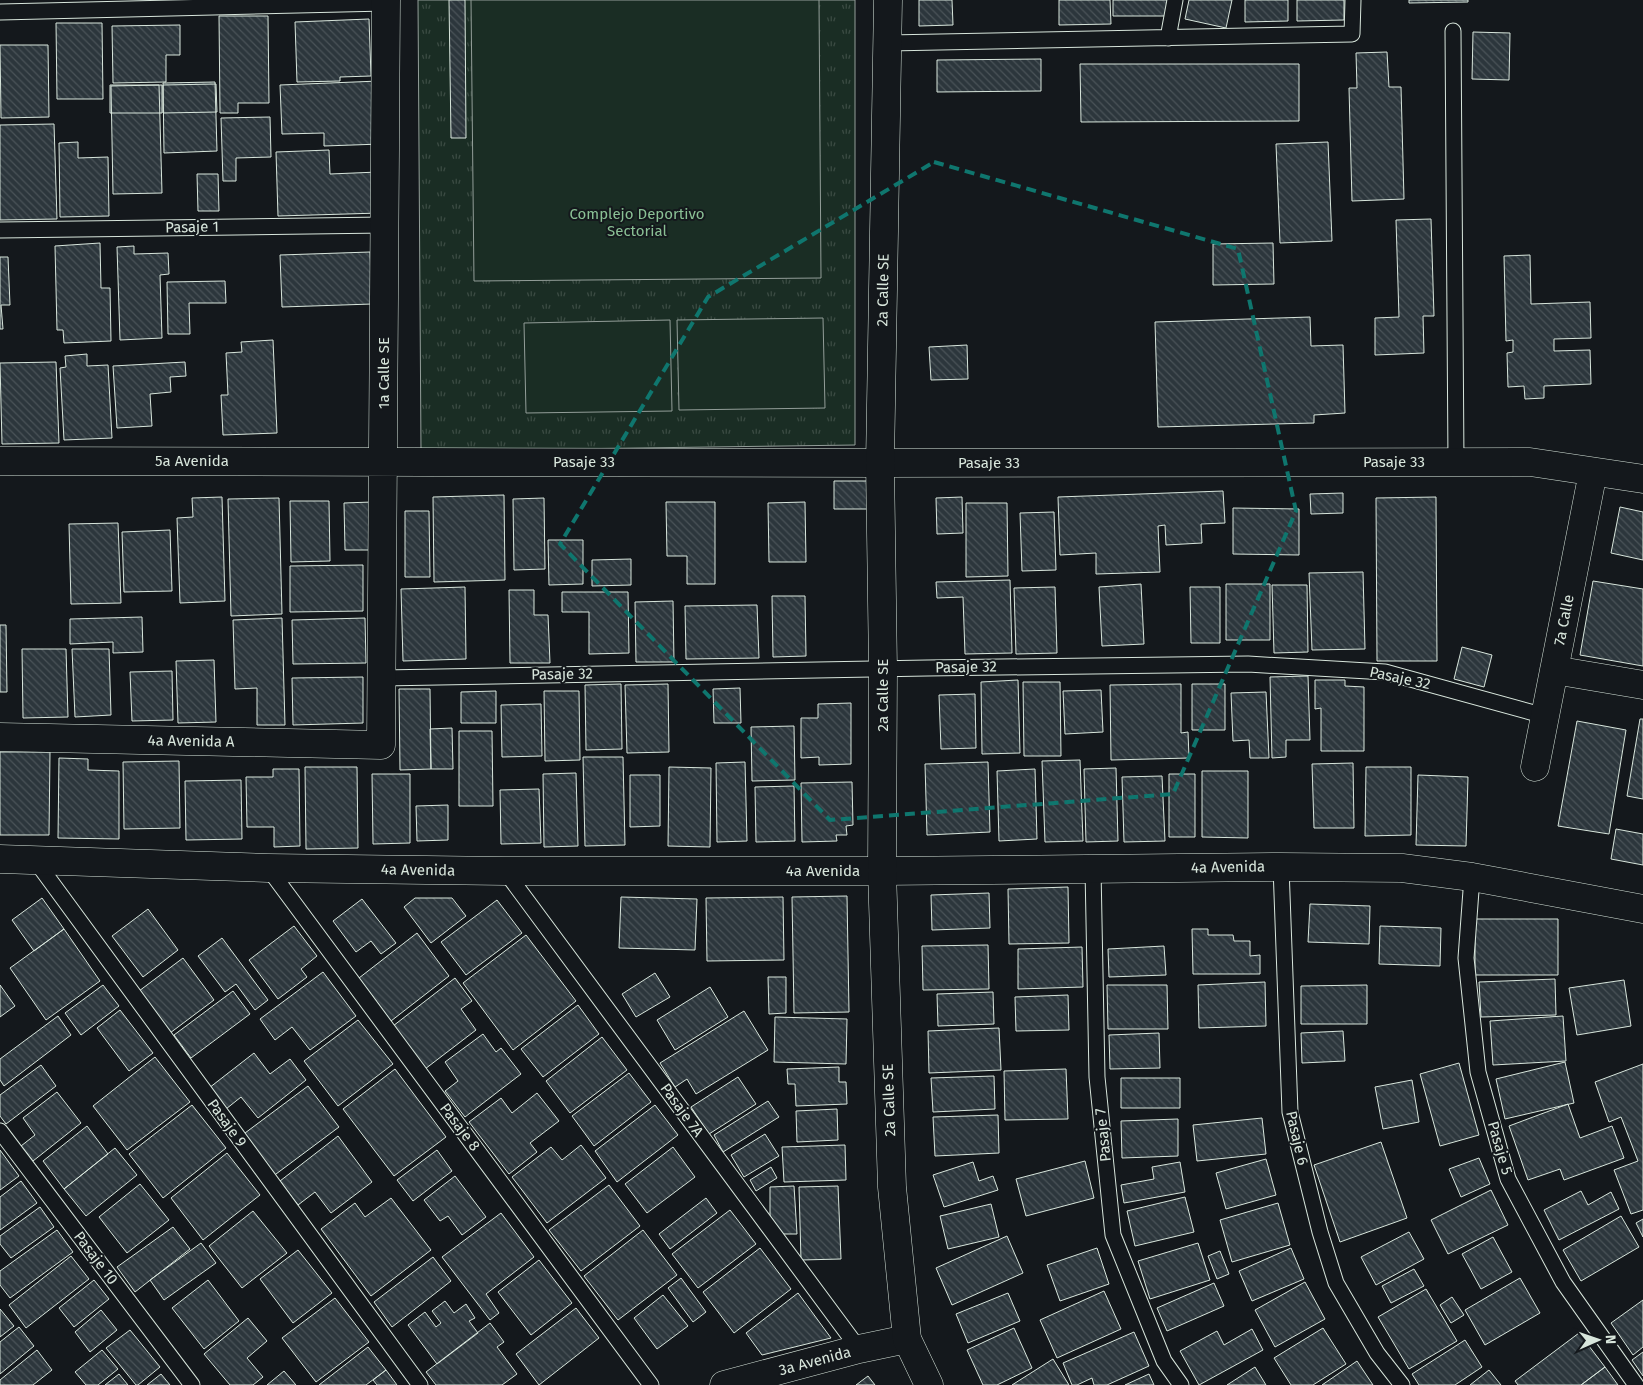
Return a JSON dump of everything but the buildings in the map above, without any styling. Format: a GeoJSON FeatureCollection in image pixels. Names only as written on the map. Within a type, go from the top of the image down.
{"type":"FeatureCollection","features":[{"type":"Feature","properties":{"kind":"street","name":"2a Calle SE"},"geometry":{"type":"LineString","coordinates":[[888,0],[880,463],[883,669],[882,871],[892,1187],[907,1339],[929,1385]]}},
{"type":"Feature","properties":{"kind":"street","name":"1a Calle SE"},"geometry":{"type":"LineString","coordinates":[[381,746],[386,1]]}},
{"type":"Feature","properties":{"kind":"street","name":"5a Avenida"},"geometry":{"type":"LineString","coordinates":[[0,461],[384,461]]}},
{"type":"Feature","properties":{"kind":"street","name":"Pasaje 33"},"geometry":{"type":"LineString","coordinates":[[384,461],[880,463],[1530,462],[1593,472]]}},
{"type":"Feature","properties":{"kind":"street"},"geometry":{"type":"LineString","coordinates":[[1593,472],[1643,479]]}},
{"type":"Feature","properties":{"kind":"street","name":"7a Calle"},"geometry":{"type":"LineString","coordinates":[[1535,767],[1593,472]]}},
{"type":"Feature","properties":{"kind":"street"},"geometry":{"type":"LineString","coordinates":[[1554,670],[1643,685]]}},
{"type":"Feature","properties":{"kind":"street","name":"4a Avenida A"},"geometry":{"type":"LineString","coordinates":[[0,737],[381,746]]}},
{"type":"Feature","properties":{"kind":"street","name":"4a Avenida"},"geometry":{"type":"LineString","coordinates":[[0,859],[268,868],[505,871],[1402,868],[1472,877],[1643,911]]}},
{"type":"Feature","properties":{"kind":"street","name":"3a Avenida"},"geometry":{"type":"LineString","coordinates":[[724,1385],[907,1339]]}},
{"type":"Feature","properties":{"kind":"lane"},"geometry":{"type":"LineString","coordinates":[[1168,38],[1175,0]]}},
{"type":"Feature","properties":{"kind":"lane"},"geometry":{"type":"LineString","coordinates":[[888,42],[1352,34],[1353,0]]}},
{"type":"Feature","properties":{"kind":"lane"},"geometry":{"type":"LineString","coordinates":[[0,12],[386,1]]}},
{"type":"Feature","properties":{"kind":"lane"},"geometry":{"type":"LineString","coordinates":[[1453,31],[1456,462]]}},
{"type":"Feature","properties":{"kind":"lane","name":"Pasaje 1"},"geometry":{"type":"LineString","coordinates":[[0,230],[385,225]]}},
{"type":"Feature","properties":{"kind":"lane","name":"Pasaje 32"},"geometry":{"type":"LineString","coordinates":[[382,678],[1248,664],[1385,672],[1545,716]]}},
{"type":"Feature","properties":{"kind":"lane","name":"Pasaje 9"},"geometry":{"type":"LineString","coordinates":[[35,860],[420,1385]]}},
{"type":"Feature","properties":{"kind":"lane","name":"Pasaje 6"},"geometry":{"type":"LineString","coordinates":[[1280,867],[1290,1112],[1320,1232],[1336,1283],[1378,1353],[1402,1385]]}},
{"type":"Feature","properties":{"kind":"lane","name":"Pasaje 8"},"geometry":{"type":"LineString","coordinates":[[268,868],[652,1385]]}},
{"type":"Feature","properties":{"kind":"lane","name":"Pasaje 7"},"geometry":{"type":"LineString","coordinates":[[1093,869],[1097,1077],[1113,1235],[1164,1361],[1181,1385]]}},
{"type":"Feature","properties":{"kind":"lane","name":"Pasaje 7A"},"geometry":{"type":"LineString","coordinates":[[505,871],[859,1350]]}},
{"type":"Feature","properties":{"kind":"lane","name":"Pasaje 5"},"geometry":{"type":"LineString","coordinates":[[1472,877],[1466,958],[1478,1072],[1508,1179],[1563,1282],[1636,1385]]}},
{"type":"Feature","properties":{"kind":"lane","name":"Pasaje 10"},"geometry":{"type":"LineString","coordinates":[[0,1131],[192,1385]]}},
{"type":"Feature","properties":{"kind":"highlighted area"},"geometry":{"type":"Polygon","coordinates":[[[934,162],[1238,249],[1296,511],[1173,794],[830,820],[560,544],[708,297],[934,162]]]}},
{"type":"Feature","properties":{"kind":"green space","name":"Complejo Deportivo Sectorial"},"geometry":{"type":"Polygon","coordinates":[[[418,0],[855,0],[855,445],[421,451],[418,0]]]}},
{"type":"Feature","properties":{"kind":"green space"},"geometry":{"type":"Polygon","coordinates":[[[471,0],[819,0],[821,278],[474,281],[471,0]]]}},
{"type":"Feature","properties":{"kind":"green space"},"geometry":{"type":"Polygon","coordinates":[[[823,318],[825,408],[679,410],[677,320],[823,318]]]}},
{"type":"Feature","properties":{"kind":"green space"},"geometry":{"type":"Polygon","coordinates":[[[670,320],[672,411],[526,413],[524,323],[670,320]]]}}]}
